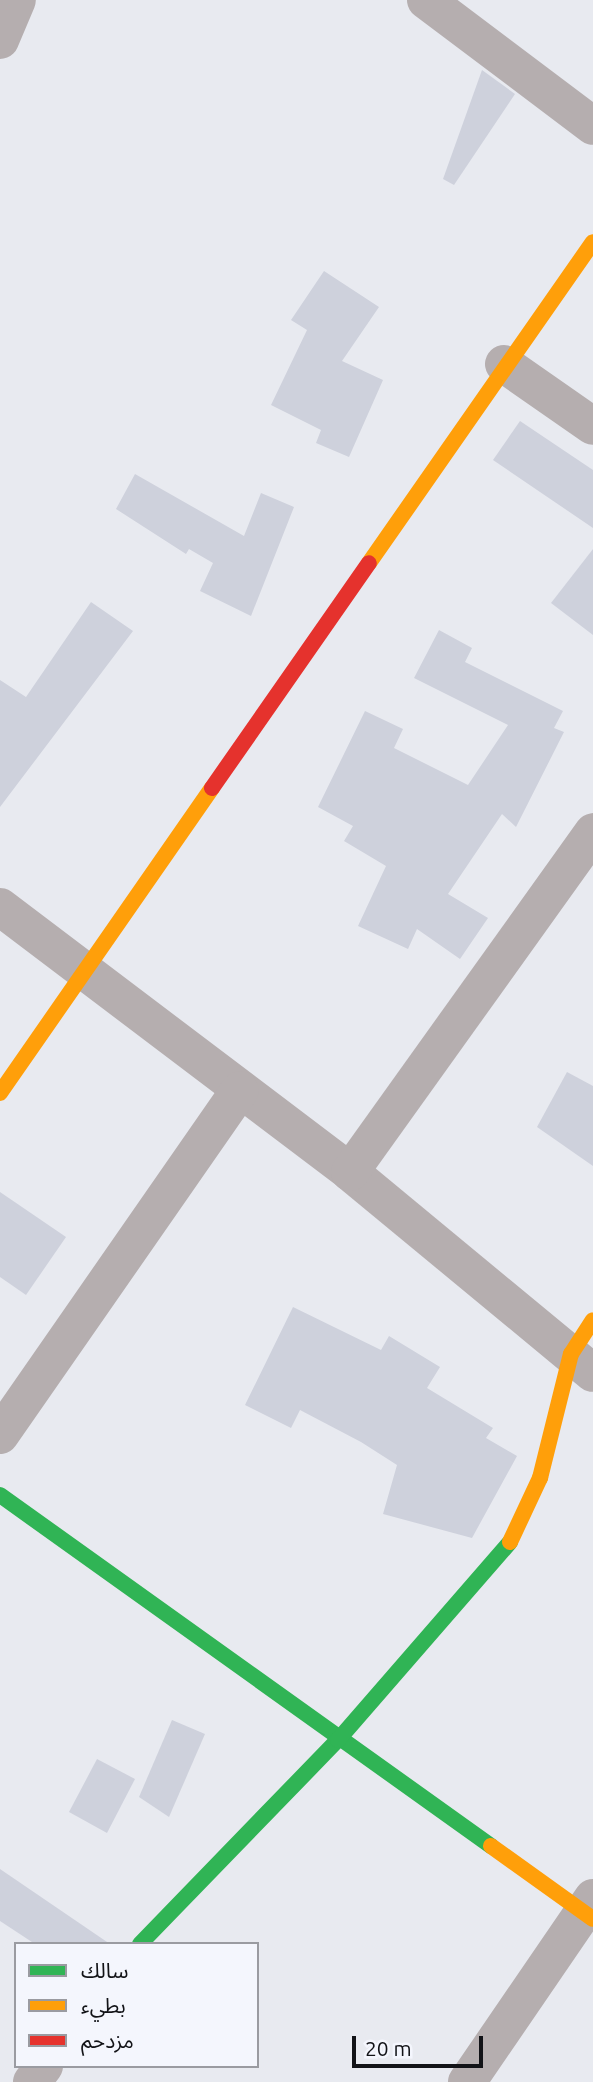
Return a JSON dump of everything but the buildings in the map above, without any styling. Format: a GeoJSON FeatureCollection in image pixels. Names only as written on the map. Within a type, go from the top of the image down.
{"type":"FeatureCollection","features":[{"type":"Feature","properties":{"kind":"street"},"geometry":{"type":"LineString","coordinates":[[0,40],[17,0]]}},
{"type":"Feature","properties":{"kind":"street"},"geometry":{"type":"LineString","coordinates":[[426,0],[593,126]]}},
{"type":"Feature","properties":{"kind":"street"},"geometry":{"type":"LineString","coordinates":[[0,1093],[82,971],[593,242]]}},
{"type":"Feature","properties":{"kind":"street"},"geometry":{"type":"LineString","coordinates":[[505,364],[593,426]]}},
{"type":"Feature","properties":{"kind":"street"},"geometry":{"type":"LineString","coordinates":[[350,1172],[593,832]]}},
{"type":"Feature","properties":{"kind":"street"},"geometry":{"type":"LineString","coordinates":[[0,907],[350,1172],[582,1363]]}},
{"type":"Feature","properties":{"kind":"street"},"geometry":{"type":"LineString","coordinates":[[0,1435],[240,1090]]}},
{"type":"Feature","properties":{"kind":"street"},"geometry":{"type":"LineString","coordinates":[[142,1942],[338,1740],[507,1546],[541,1478],[582,1363],[593,1320]]}},
{"type":"Feature","properties":{"kind":"street"},"geometry":{"type":"LineString","coordinates":[[0,1495],[338,1740],[590,1909],[467,2082]]}},
{"type":"Feature","properties":{"kind":"traffic: fast"},"geometry":{"type":"LineString","coordinates":[[0,1495],[491,1846]]}},
{"type":"Feature","properties":{"kind":"traffic: fast"},"geometry":{"type":"LineString","coordinates":[[142,1942],[338,1740],[510,1542]]}},
{"type":"Feature","properties":{"kind":"traffic: slow"},"geometry":{"type":"LineString","coordinates":[[369,563],[593,242]]}},
{"type":"Feature","properties":{"kind":"traffic: slow"},"geometry":{"type":"LineString","coordinates":[[0,1093],[212,788]]}},
{"type":"Feature","properties":{"kind":"traffic: slow"},"geometry":{"type":"LineString","coordinates":[[510,1542],[540,1478],[571,1354],[593,1320]]}},
{"type":"Feature","properties":{"kind":"traffic: slow"},"geometry":{"type":"LineString","coordinates":[[491,1846],[593,1919]]}},
{"type":"Feature","properties":{"kind":"traffic: jam"},"geometry":{"type":"LineString","coordinates":[[212,788],[369,563]]}}]}
